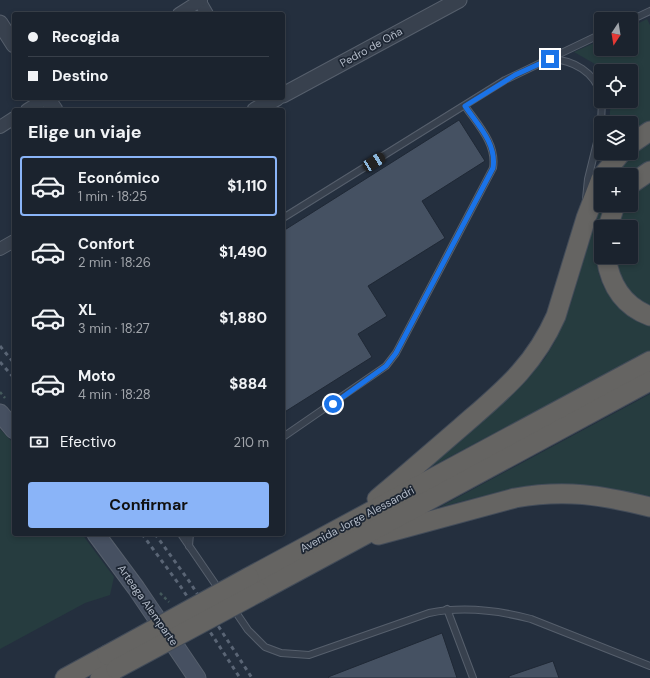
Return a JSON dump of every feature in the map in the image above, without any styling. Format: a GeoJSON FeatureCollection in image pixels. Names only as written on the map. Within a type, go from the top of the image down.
{"type":"FeatureCollection","features":[{"type":"Feature","properties":{"kind":"highway"},"geometry":{"type":"LineString","coordinates":[[638,139],[650,131]]}},
{"type":"Feature","properties":{"kind":"highway"},"geometry":{"type":"LineString","coordinates":[[609,168],[615,160]]}},
{"type":"Feature","properties":{"kind":"highway"},"geometry":{"type":"LineString","coordinates":[[638,179],[650,171]]}},
{"type":"Feature","properties":{"kind":"highway"},"geometry":{"type":"LineString","coordinates":[[350,523],[504,389],[530,361],[547,336],[556,316],[586,218],[594,197]]}},
{"type":"Feature","properties":{"kind":"highway"},"geometry":{"type":"LineString","coordinates":[[608,264],[612,280],[619,293],[637,310],[650,316]]}},
{"type":"Feature","properties":{"kind":"highway","name":"Avenida Jorge Alessandri"},"geometry":{"type":"LineString","coordinates":[[65,678],[108,667],[254,584],[350,523],[650,361]]}},
{"type":"Feature","properties":{"kind":"highway","name":"Avenida Jorge Alessandri"},"geometry":{"type":"LineString","coordinates":[[254,584],[349,542],[650,381]]}},
{"type":"Feature","properties":{"kind":"highway"},"geometry":{"type":"LineString","coordinates":[[349,542],[515,498],[533,495],[569,493],[588,494],[606,496],[650,507]]}},
{"type":"Feature","properties":{"kind":"main road"},"geometry":{"type":"LineString","coordinates":[[0,413],[12,428]]}},
{"type":"Feature","properties":{"kind":"main road","name":"Arteaga Alemparte"},"geometry":{"type":"LineString","coordinates":[[97,536],[136,588],[196,678]]}},
{"type":"Feature","properties":{"kind":"street"},"geometry":{"type":"LineString","coordinates":[[182,12],[200,0],[207,12]]}},
{"type":"Feature","properties":{"kind":"street","name":"Pedro de Oña"},"geometry":{"type":"LineString","coordinates":[[285,94],[450,2]]}},
{"type":"Feature","properties":{"kind":"street"},"geometry":{"type":"LineString","coordinates":[[0,23],[12,43]]}},
{"type":"Feature","properties":{"kind":"street"},"geometry":{"type":"LineString","coordinates":[[30,108],[44,100]]}},
{"type":"Feature","properties":{"kind":"street"},"geometry":{"type":"LineString","coordinates":[[258,105],[272,100]]}},
{"type":"Feature","properties":{"kind":"street"},"geometry":{"type":"LineString","coordinates":[[0,127],[12,119]]}},
{"type":"Feature","properties":{"kind":"street"},"geometry":{"type":"LineString","coordinates":[[0,249],[12,243]]}},
{"type":"Feature","properties":{"kind":"lane"},"geometry":{"type":"LineString","coordinates":[[638,17],[650,11]]}},
{"type":"Feature","properties":{"kind":"lane"},"geometry":{"type":"LineString","coordinates":[[285,217],[512,77],[594,37]]}},
{"type":"Feature","properties":{"kind":"lane"},"geometry":{"type":"LineString","coordinates":[[550,59],[567,61],[582,68],[594,79]]}},
{"type":"Feature","properties":{"kind":"lane"},"geometry":{"type":"LineString","coordinates":[[285,437],[386,366],[396,353],[493,168],[495,158],[492,146],[465,106]]}},
{"type":"Feature","properties":{"kind":"lane"},"geometry":{"type":"LineString","coordinates":[[586,218],[588,179],[594,154]]}},
{"type":"Feature","properties":{"kind":"lane"},"geometry":{"type":"LineString","coordinates":[[182,536],[248,630],[265,647],[280,653],[309,655],[429,614],[447,609],[468,608],[531,619],[650,666]]}},
{"type":"Feature","properties":{"kind":"lane"},"geometry":{"type":"LineString","coordinates":[[190,536],[190,546]]}},
{"type":"Feature","properties":{"kind":"lane"},"geometry":{"type":"LineString","coordinates":[[447,609],[473,678]]}},
{"type":"Feature","properties":{"kind":"green space"},"geometry":{"type":"Polygon","coordinates":[[[647,19],[650,25],[650,121],[638,130],[638,116],[610,116],[610,108],[638,108],[638,64],[595,64],[574,52],[594,43],[594,56],[638,56],[638,24],[647,19]]]}},
{"type":"Feature","properties":{"kind":"green space"},"geometry":{"type":"Polygon","coordinates":[[[650,139],[650,163],[638,171],[638,168],[616,168],[622,160],[638,160],[638,147],[650,139]]]}},
{"type":"Feature","properties":{"kind":"green space"},"geometry":{"type":"Polygon","coordinates":[[[650,179],[650,309],[630,293],[616,264],[638,264],[638,220],[618,220],[621,212],[638,212],[638,190],[650,179]]]}},
{"type":"Feature","properties":{"kind":"green space"},"geometry":{"type":"Polygon","coordinates":[[[598,212],[604,212],[602,220],[596,220],[598,212]]]}},
{"type":"Feature","properties":{"kind":"green space"},"geometry":{"type":"Polygon","coordinates":[[[594,226],[594,264],[598,264],[601,280],[606,291],[614,301],[650,324],[650,351],[423,471],[526,381],[545,358],[554,343],[569,309],[594,226]]]}},
{"type":"Feature","properties":{"kind":"green space"},"geometry":{"type":"Polygon","coordinates":[[[650,394],[650,500],[510,489],[440,507],[650,394]]]}},
{"type":"Feature","properties":{"kind":"green space"},"geometry":{"type":"Polygon","coordinates":[[[0,429],[12,442],[12,536],[83,536],[114,577],[110,595],[85,603],[0,649],[0,429]]]}},
{"type":"Feature","properties":{"kind":"building"},"geometry":{"type":"Polygon","coordinates":[[[459,120],[485,161],[422,201],[445,238],[368,286],[387,316],[358,334],[372,357],[285,412],[285,230],[459,120]]]}},
{"type":"Feature","properties":{"kind":"building"},"geometry":{"type":"Polygon","coordinates":[[[442,633],[457,678],[328,677],[442,633]]]}},
{"type":"Feature","properties":{"kind":"building"},"geometry":{"type":"Polygon","coordinates":[[[553,661],[559,678],[509,678],[509,676],[553,661]]]}},
{"type":"Feature","properties":{"kind":"railway"},"geometry":{"type":"LineString","coordinates":[[0,346],[12,361]]}},
{"type":"Feature","properties":{"kind":"railway"},"geometry":{"type":"LineString","coordinates":[[0,362],[12,376]]}},
{"type":"Feature","properties":{"kind":"railway"},"geometry":{"type":"LineString","coordinates":[[143,536],[181,587],[240,678]]}},
{"type":"Feature","properties":{"kind":"railway"},"geometry":{"type":"LineString","coordinates":[[156,536],[189,581],[252,678]]}},
{"type":"Feature","properties":{"kind":"route"},"geometry":{"type":"LineString","coordinates":[[333,404],[386,366],[396,353],[493,168],[495,158],[492,146],[465,106],[505,80],[550,59]]}}]}
